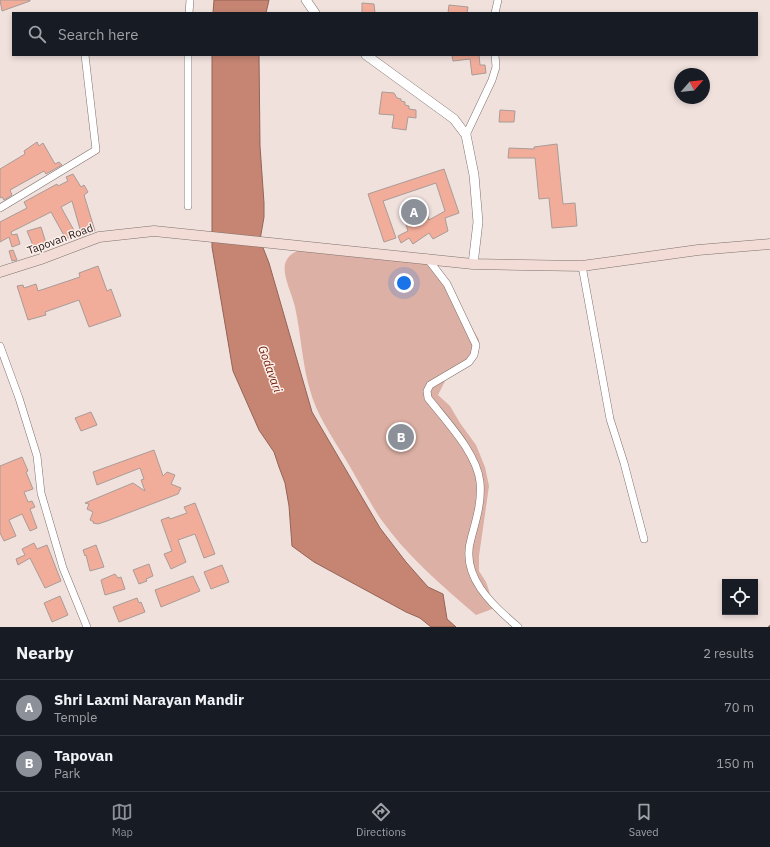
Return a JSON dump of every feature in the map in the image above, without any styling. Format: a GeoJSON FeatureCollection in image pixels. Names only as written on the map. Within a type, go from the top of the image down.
{"type":"FeatureCollection","features":[{"type":"Feature","properties":{"kind":"main road","name":"Tapovan Road"},"geometry":{"type":"LineString","coordinates":[[0,272],[41,260],[99,237],[154,231],[473,264],[582,266],[698,250],[770,244]]}},
{"type":"Feature","properties":{"kind":"street"},"geometry":{"type":"LineString","coordinates":[[189,12],[190,0]]}},
{"type":"Feature","properties":{"kind":"street"},"geometry":{"type":"LineString","coordinates":[[306,0],[314,12]]}},
{"type":"Feature","properties":{"kind":"street"},"geometry":{"type":"LineString","coordinates":[[495,12],[498,0]]}},
{"type":"Feature","properties":{"kind":"street"},"geometry":{"type":"LineString","coordinates":[[0,208],[96,150],[85,56]]}},
{"type":"Feature","properties":{"kind":"street"},"geometry":{"type":"LineString","coordinates":[[188,56],[188,206]]}},
{"type":"Feature","properties":{"kind":"street"},"geometry":{"type":"LineString","coordinates":[[367,56],[454,119],[466,135],[474,175],[478,222],[473,264]]}},
{"type":"Feature","properties":{"kind":"street"},"geometry":{"type":"LineString","coordinates":[[466,135],[492,80],[496,67],[495,56]]}},
{"type":"Feature","properties":{"kind":"street"},"geometry":{"type":"LineString","coordinates":[[426,258],[447,284],[476,345],[474,355],[469,362],[430,385],[427,391],[428,398],[464,444],[477,469],[480,482],[480,503],[470,541],[468,555],[470,570],[477,584],[492,603],[518,627]]}},
{"type":"Feature","properties":{"kind":"street"},"geometry":{"type":"LineString","coordinates":[[582,266],[610,419],[624,463],[644,540]]}},
{"type":"Feature","properties":{"kind":"street"},"geometry":{"type":"LineString","coordinates":[[0,346],[37,456],[40,493],[61,561],[86,627]]}},
{"type":"Feature","properties":{"kind":"shaded area"},"geometry":{"type":"Polygon","coordinates":[[[306,248],[420,258],[433,269],[467,319],[479,340],[479,350],[476,357],[450,371],[438,395],[450,406],[476,445],[485,467],[489,486],[479,556],[479,571],[486,582],[495,608],[476,615],[401,545],[375,510],[320,415],[307,380],[295,307],[286,280],[285,272],[285,264],[288,258],[295,252],[306,248]]]}},
{"type":"Feature","properties":{"kind":"water"},"geometry":{"type":"Polygon","coordinates":[[[214,0],[269,0],[266,12],[213,12],[214,0]]]}},
{"type":"Feature","properties":{"kind":"water","name":"Godavari"},"geometry":{"type":"Polygon","coordinates":[[[212,56],[259,56],[260,146],[264,203],[264,217],[260,240],[269,263],[312,412],[380,528],[406,562],[428,587],[443,594],[447,619],[456,627],[431,627],[420,618],[406,612],[314,562],[292,546],[289,506],[285,483],[274,452],[259,430],[233,371],[212,247],[212,56]]]}},
{"type":"Feature","properties":{"kind":"building"},"geometry":{"type":"Polygon","coordinates":[[[0,0],[30,0],[30,1],[2,11],[0,0]]]}},
{"type":"Feature","properties":{"kind":"building"},"geometry":{"type":"Polygon","coordinates":[[[362,3],[374,4],[375,12],[362,12],[362,3]]]}},
{"type":"Feature","properties":{"kind":"building"},"geometry":{"type":"Polygon","coordinates":[[[449,5],[468,7],[467,12],[448,12],[449,5]]]}},
{"type":"Feature","properties":{"kind":"building"},"geometry":{"type":"Polygon","coordinates":[[[452,56],[479,56],[480,65],[485,65],[486,73],[472,75],[470,59],[453,61],[452,56]]]}},
{"type":"Feature","properties":{"kind":"building"},"geometry":{"type":"Polygon","coordinates":[[[382,92],[394,93],[397,98],[405,102],[405,105],[409,106],[409,109],[416,110],[416,118],[408,117],[406,130],[392,128],[394,115],[379,114],[382,92]]]}},
{"type":"Feature","properties":{"kind":"building"},"geometry":{"type":"Polygon","coordinates":[[[500,110],[515,111],[514,122],[499,122],[500,110]]]}},
{"type":"Feature","properties":{"kind":"building"},"geometry":{"type":"Polygon","coordinates":[[[37,142],[39,146],[43,143],[55,164],[59,162],[62,165],[46,174],[44,171],[10,190],[12,195],[4,200],[2,197],[0,198],[0,169],[25,154],[24,151],[37,142]]]}},
{"type":"Feature","properties":{"kind":"building"},"geometry":{"type":"Polygon","coordinates":[[[557,144],[563,204],[575,203],[577,226],[552,228],[549,198],[539,199],[535,158],[508,158],[509,148],[534,149],[534,147],[557,144]]]}},
{"type":"Feature","properties":{"kind":"building"},"geometry":{"type":"Polygon","coordinates":[[[444,169],[459,213],[445,218],[448,231],[433,239],[429,233],[413,244],[409,238],[401,243],[398,236],[408,231],[401,208],[423,202],[429,220],[445,211],[436,183],[383,201],[396,238],[384,242],[368,194],[444,169]]]}},
{"type":"Feature","properties":{"kind":"building"},"geometry":{"type":"Polygon","coordinates":[[[73,174],[81,187],[84,185],[88,192],[84,195],[95,231],[82,236],[72,201],[61,207],[76,234],[66,239],[51,212],[11,232],[12,235],[17,234],[20,244],[12,247],[9,237],[0,242],[0,222],[27,208],[24,202],[57,184],[58,186],[68,181],[66,177],[73,174]]]}},
{"type":"Feature","properties":{"kind":"building"},"geometry":{"type":"Polygon","coordinates":[[[41,227],[46,243],[34,248],[27,231],[41,227]]]}},
{"type":"Feature","properties":{"kind":"building"},"geometry":{"type":"Polygon","coordinates":[[[13,250],[17,260],[12,261],[9,251],[13,250]]]}},
{"type":"Feature","properties":{"kind":"building"},"geometry":{"type":"Polygon","coordinates":[[[98,266],[107,291],[111,289],[121,316],[89,327],[79,300],[45,312],[46,315],[28,320],[17,286],[23,285],[24,288],[36,284],[38,291],[80,277],[79,273],[98,266]]]}},
{"type":"Feature","properties":{"kind":"building"},"geometry":{"type":"Polygon","coordinates":[[[91,412],[97,425],[81,431],[75,418],[91,412]]]}},
{"type":"Feature","properties":{"kind":"building"},"geometry":{"type":"Polygon","coordinates":[[[154,450],[163,476],[167,472],[175,475],[171,484],[181,488],[178,494],[107,521],[98,524],[93,523],[94,522],[90,520],[93,512],[87,509],[89,504],[85,503],[133,483],[145,491],[141,480],[144,479],[140,468],[97,485],[93,472],[154,450]]]}},
{"type":"Feature","properties":{"kind":"building"},"geometry":{"type":"Polygon","coordinates":[[[22,457],[33,489],[24,492],[28,502],[32,501],[35,507],[30,509],[37,528],[30,531],[22,514],[9,520],[16,536],[4,541],[0,533],[0,466],[22,457]]]}},
{"type":"Feature","properties":{"kind":"building"},"geometry":{"type":"Polygon","coordinates":[[[195,503],[215,554],[204,558],[195,534],[178,540],[186,562],[171,569],[164,554],[172,551],[161,520],[169,517],[170,519],[187,513],[184,507],[195,503]]]}},
{"type":"Feature","properties":{"kind":"building"},"geometry":{"type":"Polygon","coordinates":[[[34,543],[37,549],[47,545],[61,581],[45,588],[30,558],[18,565],[16,559],[25,555],[22,549],[34,543]]]}},
{"type":"Feature","properties":{"kind":"building"},"geometry":{"type":"Polygon","coordinates":[[[96,545],[104,567],[90,571],[86,555],[85,556],[83,550],[96,545]]]}},
{"type":"Feature","properties":{"kind":"building"},"geometry":{"type":"Polygon","coordinates":[[[149,564],[153,576],[146,579],[147,581],[139,584],[133,570],[149,564]]]}},
{"type":"Feature","properties":{"kind":"building"},"geometry":{"type":"Polygon","coordinates":[[[222,565],[229,582],[211,589],[204,572],[222,565]]]}},
{"type":"Feature","properties":{"kind":"building"},"geometry":{"type":"Polygon","coordinates":[[[115,574],[118,578],[121,577],[125,589],[105,595],[101,580],[115,574]]]}},
{"type":"Feature","properties":{"kind":"building"},"geometry":{"type":"Polygon","coordinates":[[[193,576],[200,591],[161,607],[155,590],[193,576]]]}},
{"type":"Feature","properties":{"kind":"building"},"geometry":{"type":"Polygon","coordinates":[[[60,596],[68,615],[52,622],[44,603],[60,596]]]}},
{"type":"Feature","properties":{"kind":"building"},"geometry":{"type":"Polygon","coordinates":[[[137,598],[139,603],[141,602],[145,612],[119,622],[113,607],[137,598]]]}},
{"type":"Feature","properties":{"kind":"place","name":"Shri Laxmi Narayan Mandir"},"geometry":{"type":"Point","coordinates":[414,212]}},
{"type":"Feature","properties":{"kind":"place","name":"Tapovan"},"geometry":{"type":"Point","coordinates":[401,437]}}]}
